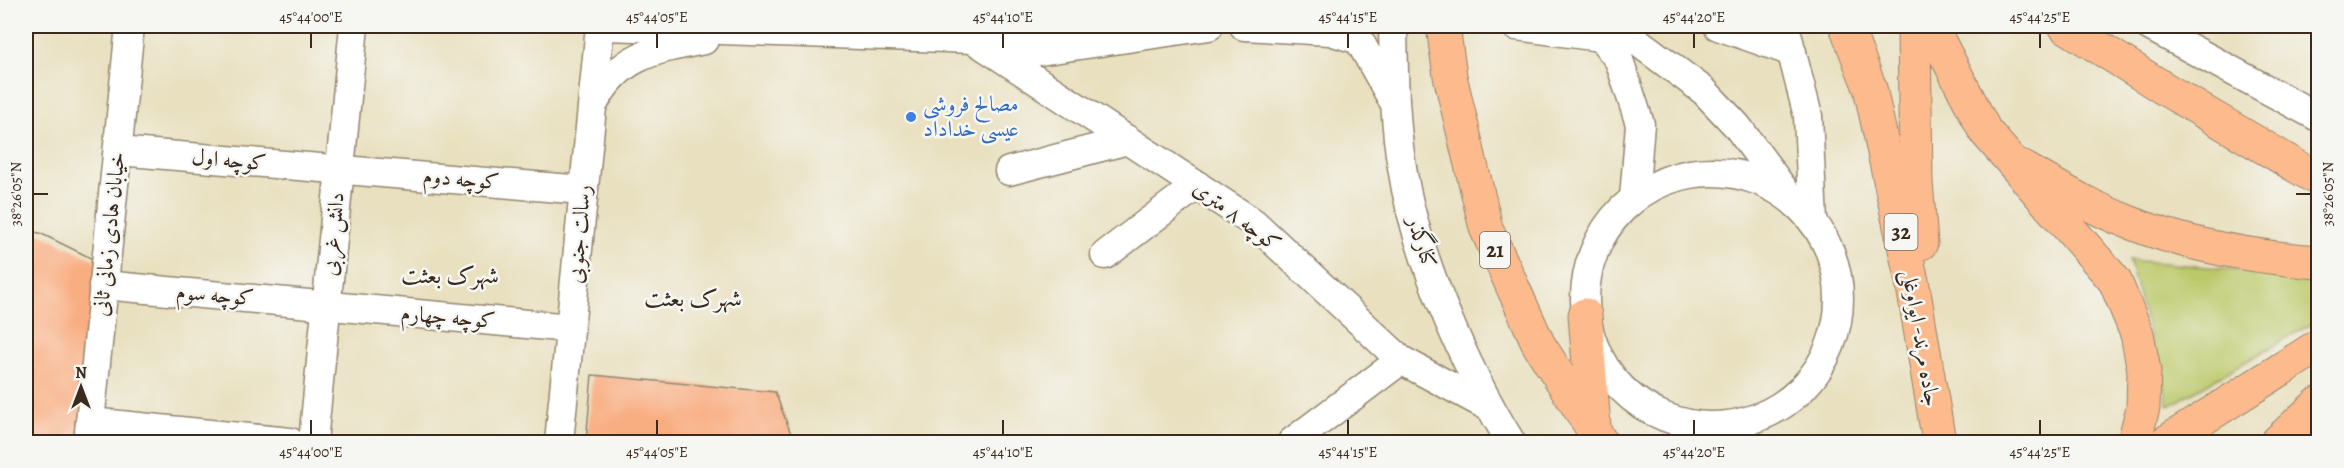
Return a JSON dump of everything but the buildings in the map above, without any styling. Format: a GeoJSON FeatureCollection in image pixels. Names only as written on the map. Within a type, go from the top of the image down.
{"type":"FeatureCollection","features":[{"type":"Feature","properties":{"kind":"main road","name":"جاده مرند- ایواوغلی"},"geometry":{"type":"LineString","coordinates":[[1845,26],[1870,88],[1913,286],[1939,442]]}},
{"type":"Feature","properties":{"kind":"main road"},"geometry":{"type":"LineString","coordinates":[[1914,26],[1916,182],[1939,442]]}},
{"type":"Feature","properties":{"kind":"main road"},"geometry":{"type":"LineString","coordinates":[[1931,26],[1986,131],[2115,281],[2137,334],[2144,370],[2143,408],[2134,442]]}},
{"type":"Feature","properties":{"kind":"main road"},"geometry":{"type":"LineString","coordinates":[[2065,26],[2165,89],[2319,179]]}},
{"type":"Feature","properties":{"kind":"main road","name":"21"},"geometry":{"type":"LineString","coordinates":[[1444,31],[1450,76],[1486,228],[1539,345],[1600,440]]}},
{"type":"Feature","properties":{"kind":"main road"},"geometry":{"type":"LineString","coordinates":[[2016,164],[2126,221],[2189,243],[2274,259],[2319,262]]}},
{"type":"Feature","properties":{"kind":"main road"},"geometry":{"type":"LineString","coordinates":[[1518,302],[1599,367]]}},
{"type":"Feature","properties":{"kind":"main road"},"geometry":{"type":"LineString","coordinates":[[1585,315],[1599,367],[1600,440]]}},
{"type":"Feature","properties":{"kind":"main road"},"geometry":{"type":"LineString","coordinates":[[2166,442],[2319,346]]}},
{"type":"Feature","properties":{"kind":"main road"},"geometry":{"type":"LineString","coordinates":[[2277,442],[2319,404]]}},
{"type":"Feature","properties":{"kind":"street","name":"خیابان هادی زمانی ثانی"},"geometry":{"type":"LineString","coordinates":[[89,432],[130,26]]}},
{"type":"Feature","properties":{"kind":"street","name":"دانش غربی"},"geometry":{"type":"LineString","coordinates":[[314,442],[354,26]]}},
{"type":"Feature","properties":{"kind":"street","name":"رسالت جنوبی"},"geometry":{"type":"LineString","coordinates":[[559,442],[600,26]]}},
{"type":"Feature","properties":{"kind":"street"},"geometry":{"type":"LineString","coordinates":[[606,26],[979,32],[1047,26]]}},
{"type":"Feature","properties":{"kind":"street"},"geometry":{"type":"LineString","coordinates":[[979,32],[1026,53],[1209,26]]}},
{"type":"Feature","properties":{"kind":"street"},"geometry":{"type":"LineString","coordinates":[[1244,26],[1330,31],[1359,40],[1377,68],[1396,107]]}},
{"type":"Feature","properties":{"kind":"street","name":"کنارگذر"},"geometry":{"type":"LineString","coordinates":[[1393,26],[1396,107],[1402,168],[1424,254],[1489,407],[1511,442]]}},
{"type":"Feature","properties":{"kind":"street"},"geometry":{"type":"LineString","coordinates":[[1516,26],[1638,42],[1704,91],[1737,126],[1790,199],[1814,222],[1830,251],[1836,273],[1838,316],[1830,349],[1813,377],[1789,401],[1760,417],[1728,426],[1695,425],[1662,417],[1634,400],[1599,367]]}},
{"type":"Feature","properties":{"kind":"street"},"geometry":{"type":"LineString","coordinates":[[1718,26],[1789,39],[1808,116],[1814,222]]}},
{"type":"Feature","properties":{"kind":"street"},"geometry":{"type":"LineString","coordinates":[[2155,27],[2319,117]]}},
{"type":"Feature","properties":{"kind":"street"},"geometry":{"type":"LineString","coordinates":[[591,108],[615,72],[638,57],[734,28]]}},
{"type":"Feature","properties":{"kind":"street","name":"کوچه ۸ متری"},"geometry":{"type":"LineString","coordinates":[[979,32],[1128,140],[1254,223],[1401,360],[1489,407]]}},
{"type":"Feature","properties":{"kind":"street"},"geometry":{"type":"LineString","coordinates":[[1601,37],[1618,60],[1640,124],[1634,198]]}},
{"type":"Feature","properties":{"kind":"street"},"geometry":{"type":"LineString","coordinates":[[1009,171],[1128,140]]}},
{"type":"Feature","properties":{"kind":"street","name":"کوچه اول"},"geometry":{"type":"LineString","coordinates":[[118,151],[339,169]]}},
{"type":"Feature","properties":{"kind":"street","name":"کوچه دوم"},"geometry":{"type":"LineString","coordinates":[[339,169],[583,190]]}},
{"type":"Feature","properties":{"kind":"street"},"geometry":{"type":"LineString","coordinates":[[1585,315],[1585,282],[1594,250],[1611,222],[1634,198],[1663,182],[1695,173],[1729,173],[1761,182],[1790,199]]}},
{"type":"Feature","properties":{"kind":"street"},"geometry":{"type":"LineString","coordinates":[[1105,255],[1197,185]]}},
{"type":"Feature","properties":{"kind":"street","name":"کوچه سوم"},"geometry":{"type":"LineString","coordinates":[[103,285],[327,305]]}},
{"type":"Feature","properties":{"kind":"street","name":"کوچه چهارم"},"geometry":{"type":"LineString","coordinates":[[327,305],[570,328]]}},
{"type":"Feature","properties":{"kind":"street"},"geometry":{"type":"LineString","coordinates":[[1292,442],[1401,360]]}},
{"type":"Feature","properties":{"kind":"street"},"geometry":{"type":"LineString","coordinates":[[89,432],[290,442]]}},
{"type":"Feature","properties":{"kind":"green space"},"geometry":{"type":"Polygon","coordinates":[[[2129,260],[2318,277],[2318,320],[2169,406],[2129,260]]]}},
{"type":"Feature","properties":{"kind":"place","name":"مصالح فروشی عیسی خداداد"},"geometry":{"type":"Point","coordinates":[911,117]}},
{"type":"Feature","properties":{"kind":"district","name":"شهرک بعثت"},"geometry":{"type":"Point","coordinates":[450,275]}},
{"type":"Feature","properties":{"kind":"district","name":"شهرک بعثت"},"geometry":{"type":"Point","coordinates":[693,298]}}]}
